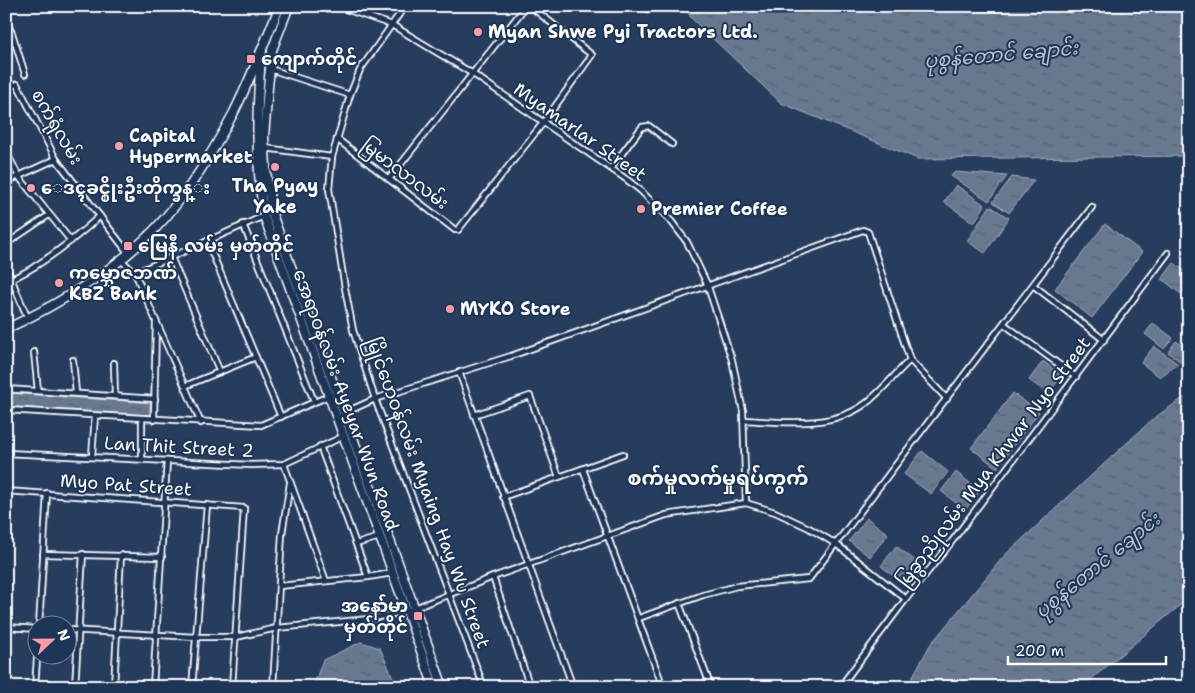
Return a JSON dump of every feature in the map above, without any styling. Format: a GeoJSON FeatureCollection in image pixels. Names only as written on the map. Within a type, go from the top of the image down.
{"type":"FeatureCollection","features":[{"type":"Feature","properties":{"kind":"main road"},"geometry":{"type":"LineString","coordinates":[[6,329],[28,319],[64,298],[121,260],[154,230],[205,163],[233,114],[280,6]]}},
{"type":"Feature","properties":{"kind":"main road"},"geometry":{"type":"LineString","coordinates":[[261,118],[272,50],[289,6]]}},
{"type":"Feature","properties":{"kind":"main road"},"geometry":{"type":"LineString","coordinates":[[263,48],[272,50]]}},
{"type":"Feature","properties":{"kind":"main road"},"geometry":{"type":"LineString","coordinates":[[261,118],[263,48]]}},
{"type":"Feature","properties":{"kind":"main road","name":"အေရာဝန်လမ်း Ayeyar Wun Road"},"geometry":{"type":"LineString","coordinates":[[261,118],[265,148],[268,215],[337,392],[344,436],[434,687]]}},
{"type":"Feature","properties":{"kind":"main road","name":"အေရာဝန်လမ်း Ayeyar Wun Road"},"geometry":{"type":"LineString","coordinates":[[261,118],[258,180],[268,215],[329,396],[340,414],[415,608],[443,687]]}},
{"type":"Feature","properties":{"kind":"street","name":"Myamarlar Street"},"geometry":{"type":"LineString","coordinates":[[337,6],[392,25],[473,74],[611,168],[640,190],[670,221],[687,242],[708,284],[732,360],[744,420],[746,503]]}},
{"type":"Feature","properties":{"kind":"street"},"geometry":{"type":"LineString","coordinates":[[367,16],[372,6]]}},
{"type":"Feature","properties":{"kind":"street","name":"မြိုင်ဟေဝန်လမ်း Myaing Hay Wu Street"},"geometry":{"type":"LineString","coordinates":[[405,6],[360,70],[350,95],[332,157],[329,189],[353,330],[375,399],[484,687]]}},
{"type":"Feature","properties":{"kind":"street"},"geometry":{"type":"LineString","coordinates":[[389,180],[526,6]]}},
{"type":"Feature","properties":{"kind":"street"},"geometry":{"type":"LineString","coordinates":[[530,6],[592,55],[543,123]]}},
{"type":"Feature","properties":{"kind":"street"},"geometry":{"type":"LineString","coordinates":[[6,22],[12,33],[25,74]]}},
{"type":"Feature","properties":{"kind":"street"},"geometry":{"type":"LineString","coordinates":[[270,69],[350,95]]}},
{"type":"Feature","properties":{"kind":"street","name":"စက်ရုံလမ်း"},"geometry":{"type":"LineString","coordinates":[[6,88],[17,84],[56,159],[129,254]]}},
{"type":"Feature","properties":{"kind":"street","name":"မြမာလာလမ်း"},"geometry":{"type":"LineString","coordinates":[[337,139],[457,230],[543,123]]}},
{"type":"Feature","properties":{"kind":"street"},"geometry":{"type":"LineString","coordinates":[[611,168],[642,127],[649,126],[672,144]]}},
{"type":"Feature","properties":{"kind":"street"},"geometry":{"type":"LineString","coordinates":[[265,148],[332,157]]}},
{"type":"Feature","properties":{"kind":"street"},"geometry":{"type":"LineString","coordinates":[[6,151],[19,177],[71,241]]}},
{"type":"Feature","properties":{"kind":"street"},"geometry":{"type":"LineString","coordinates":[[6,182],[56,159]]}},
{"type":"Feature","properties":{"kind":"street"},"geometry":{"type":"LineString","coordinates":[[639,618],[679,603],[737,586],[808,579],[1092,207]]}},
{"type":"Feature","properties":{"kind":"street"},"geometry":{"type":"LineString","coordinates":[[6,244],[49,215]]}},
{"type":"Feature","properties":{"kind":"street"},"geometry":{"type":"LineString","coordinates":[[135,274],[243,224],[268,215]]}},
{"type":"Feature","properties":{"kind":"street"},"geometry":{"type":"LineString","coordinates":[[6,282],[32,268],[71,241],[100,216]]}},
{"type":"Feature","properties":{"kind":"street"},"geometry":{"type":"LineString","coordinates":[[243,224],[314,401]]}},
{"type":"Feature","properties":{"kind":"street"},"geometry":{"type":"LineString","coordinates":[[340,414],[375,399],[511,356],[863,230],[868,232],[910,360],[947,398]]}},
{"type":"Feature","properties":{"kind":"street"},"geometry":{"type":"LineString","coordinates":[[207,241],[281,417]]}},
{"type":"Feature","properties":{"kind":"street","name":"မြခွာညိုလမ်း Mya Khwar Nyo Street"},"geometry":{"type":"LineString","coordinates":[[840,687],[953,540],[1168,253]]}},
{"type":"Feature","properties":{"kind":"street"},"geometry":{"type":"LineString","coordinates":[[171,257],[220,372]]}},
{"type":"Feature","properties":{"kind":"street"},"geometry":{"type":"LineString","coordinates":[[121,260],[135,274],[202,423]]}},
{"type":"Feature","properties":{"kind":"street"},"geometry":{"type":"LineString","coordinates":[[6,266],[28,319]]}},
{"type":"Feature","properties":{"kind":"street"},"geometry":{"type":"LineString","coordinates":[[1033,285],[1104,340]]}},
{"type":"Feature","properties":{"kind":"street"},"geometry":{"type":"LineString","coordinates":[[154,420],[156,320]]}},
{"type":"Feature","properties":{"kind":"street"},"geometry":{"type":"LineString","coordinates":[[1004,324],[1076,377]]}},
{"type":"Feature","properties":{"kind":"street"},"geometry":{"type":"LineString","coordinates":[[34,352],[38,391]]}},
{"type":"Feature","properties":{"kind":"street"},"geometry":{"type":"LineString","coordinates":[[185,386],[256,357]]}},
{"type":"Feature","properties":{"kind":"street"},"geometry":{"type":"LineString","coordinates":[[73,360],[76,393]]}},
{"type":"Feature","properties":{"kind":"street"},"geometry":{"type":"LineString","coordinates":[[744,420],[815,422],[843,415],[865,404],[910,360]]}},
{"type":"Feature","properties":{"kind":"street"},"geometry":{"type":"LineString","coordinates":[[114,362],[115,396]]}},
{"type":"Feature","properties":{"kind":"street"},"geometry":{"type":"LineString","coordinates":[[459,372],[573,687]]}},
{"type":"Feature","properties":{"kind":"street"},"geometry":{"type":"LineString","coordinates":[[6,389],[155,400]]}},
{"type":"Feature","properties":{"kind":"street"},"geometry":{"type":"LineString","coordinates":[[6,410],[261,425],[337,392]]}},
{"type":"Feature","properties":{"kind":"street"},"geometry":{"type":"LineString","coordinates":[[474,415],[530,396],[559,477]]}},
{"type":"Feature","properties":{"kind":"street"},"geometry":{"type":"LineString","coordinates":[[92,456],[95,416]]}},
{"type":"Feature","properties":{"kind":"street"},"geometry":{"type":"LineString","coordinates":[[142,419],[142,459]]}},
{"type":"Feature","properties":{"kind":"street","name":"Lan Thit Street 2"},"geometry":{"type":"LineString","coordinates":[[6,453],[251,465],[284,464],[344,436]]}},
{"type":"Feature","properties":{"kind":"street"},"geometry":{"type":"LineString","coordinates":[[320,446],[368,577]]}},
{"type":"Feature","properties":{"kind":"street"},"geometry":{"type":"LineString","coordinates":[[503,497],[623,454]]}},
{"type":"Feature","properties":{"kind":"street"},"geometry":{"type":"LineString","coordinates":[[153,687],[167,461]]}},
{"type":"Feature","properties":{"kind":"street"},"geometry":{"type":"LineString","coordinates":[[284,464],[326,581]]}},
{"type":"Feature","properties":{"kind":"street"},"geometry":{"type":"LineString","coordinates":[[583,469],[664,687]]}},
{"type":"Feature","properties":{"kind":"street"},"geometry":{"type":"LineString","coordinates":[[273,687],[284,516],[290,483]]}},
{"type":"Feature","properties":{"kind":"street"},"geometry":{"type":"LineString","coordinates":[[6,522],[7,491]]}},
{"type":"Feature","properties":{"kind":"street","name":"Myo Pat Street"},"geometry":{"type":"LineString","coordinates":[[7,491],[244,508],[236,637]]}},
{"type":"Feature","properties":{"kind":"street"},"geometry":{"type":"LineString","coordinates":[[39,616],[47,493]]}},
{"type":"Feature","properties":{"kind":"street"},"geometry":{"type":"LineString","coordinates":[[79,631],[196,637],[236,637],[277,628],[369,619],[407,611],[492,577],[666,515],[746,503],[775,512],[809,528],[836,544],[906,599]]}},
{"type":"Feature","properties":{"kind":"street"},"geometry":{"type":"LineString","coordinates":[[192,687],[207,505]]}},
{"type":"Feature","properties":{"kind":"street"},"geometry":{"type":"LineString","coordinates":[[356,544],[380,536]]}},
{"type":"Feature","properties":{"kind":"street"},"geometry":{"type":"LineString","coordinates":[[43,554],[162,557]]}},
{"type":"Feature","properties":{"kind":"street"},"geometry":{"type":"LineString","coordinates":[[75,687],[83,554]]}},
{"type":"Feature","properties":{"kind":"street"},"geometry":{"type":"LineString","coordinates":[[114,687],[121,555]]}},
{"type":"Feature","properties":{"kind":"street"},"geometry":{"type":"LineString","coordinates":[[279,586],[393,573]]}},
{"type":"Feature","properties":{"kind":"street"},"geometry":{"type":"LineString","coordinates":[[492,577],[530,687]]}},
{"type":"Feature","properties":{"kind":"street"},"geometry":{"type":"LineString","coordinates":[[679,603],[710,687]]}},
{"type":"Feature","properties":{"kind":"street"},"geometry":{"type":"LineString","coordinates":[[6,627],[28,627]]}},
{"type":"Feature","properties":{"kind":"street"},"geometry":{"type":"LineString","coordinates":[[232,687],[236,637]]}},
{"type":"Feature","properties":{"kind":"street"},"geometry":{"type":"LineString","coordinates":[[35,687],[36,666]]}},
{"type":"Feature","properties":{"kind":"water","name":"ပုစွန်တောင် ချောင်း"},"geometry":{"type":"Polygon","coordinates":[[[684,6],[894,6],[911,10],[939,6],[1189,6],[1189,156],[918,159],[781,103],[692,19],[684,6]]]}},
{"type":"Feature","properties":{"kind":"water"},"geometry":{"type":"Polygon","coordinates":[[[955,172],[1007,176],[989,201],[951,176],[955,172]]]}},
{"type":"Feature","properties":{"kind":"water"},"geometry":{"type":"Polygon","coordinates":[[[1012,177],[1034,180],[1009,213],[993,202],[1012,177]]]}},
{"type":"Feature","properties":{"kind":"water"},"geometry":{"type":"Polygon","coordinates":[[[956,185],[985,205],[974,223],[944,202],[956,185]]]}},
{"type":"Feature","properties":{"kind":"water"},"geometry":{"type":"Polygon","coordinates":[[[990,206],[1009,218],[985,253],[967,241],[990,206]]]}},
{"type":"Feature","properties":{"kind":"water"},"geometry":{"type":"Polygon","coordinates":[[[1105,224],[1142,252],[1092,318],[1055,289],[1105,224]]]}},
{"type":"Feature","properties":{"kind":"water"},"geometry":{"type":"Polygon","coordinates":[[[1174,263],[1189,274],[1189,284],[1181,294],[1162,279],[1174,263]]]}},
{"type":"Feature","properties":{"kind":"water"},"geometry":{"type":"Polygon","coordinates":[[[1153,323],[1173,338],[1164,349],[1145,334],[1153,323]]]}},
{"type":"Feature","properties":{"kind":"water"},"geometry":{"type":"Polygon","coordinates":[[[1176,341],[1189,350],[1189,358],[1182,363],[1168,352],[1176,341]]]}},
{"type":"Feature","properties":{"kind":"water"},"geometry":{"type":"Polygon","coordinates":[[[1154,346],[1178,364],[1160,377],[1141,363],[1154,346]]]}},
{"type":"Feature","properties":{"kind":"water"},"geometry":{"type":"Polygon","coordinates":[[[1043,361],[1062,376],[1048,394],[1029,380],[1043,361]]]}},
{"type":"Feature","properties":{"kind":"water"},"geometry":{"type":"Polygon","coordinates":[[[6,393],[150,403],[150,415],[6,406],[6,393]]]}},
{"type":"Feature","properties":{"kind":"water"},"geometry":{"type":"Polygon","coordinates":[[[1013,393],[1039,412],[997,468],[971,448],[1013,393]]]}},
{"type":"Feature","properties":{"kind":"water","name":"ပုစွန်တောင် ချောင်း"},"geometry":{"type":"Polygon","coordinates":[[[1189,394],[1189,598],[1082,687],[907,687],[930,645],[1004,556],[1154,418],[1189,394]]]}},
{"type":"Feature","properties":{"kind":"water"},"geometry":{"type":"Polygon","coordinates":[[[922,451],[948,472],[931,494],[904,474],[922,451]]]}},
{"type":"Feature","properties":{"kind":"water"},"geometry":{"type":"Polygon","coordinates":[[[956,472],[980,491],[965,510],[941,491],[956,472]]]}},
{"type":"Feature","properties":{"kind":"water"},"geometry":{"type":"Polygon","coordinates":[[[867,518],[888,534],[870,557],[849,541],[867,518]]]}},
{"type":"Feature","properties":{"kind":"water"},"geometry":{"type":"Polygon","coordinates":[[[896,546],[921,565],[905,585],[881,566],[896,546]]]}},
{"type":"Feature","properties":{"kind":"water"},"geometry":{"type":"Polygon","coordinates":[[[361,642],[380,648],[397,687],[313,687],[323,660],[361,642]]]}},
{"type":"Feature","properties":{"kind":"place","name":"Myan Shwe Pyi Tractors Ltd."},"geometry":{"type":"Point","coordinates":[478,32]}},
{"type":"Feature","properties":{"kind":"place","name":"ကျောက်တိုင်"},"geometry":{"type":"Point","coordinates":[251,59]}},
{"type":"Feature","properties":{"kind":"place","name":"Capital Hypermarket"},"geometry":{"type":"Point","coordinates":[119,146]}},
{"type":"Feature","properties":{"kind":"place","name":"Tha Pyay Yake"},"geometry":{"type":"Point","coordinates":[275,167]}},
{"type":"Feature","properties":{"kind":"place","name":"ေဒၚခင္စိုးဦးတိုက္ခန္း"},"geometry":{"type":"Point","coordinates":[31,188]}},
{"type":"Feature","properties":{"kind":"place","name":"Premier Coffee"},"geometry":{"type":"Point","coordinates":[641,209]}},
{"type":"Feature","properties":{"kind":"place","name":"မြေနီ လမ်း မှတ်တိုင်"},"geometry":{"type":"Point","coordinates":[128,246]}},
{"type":"Feature","properties":{"kind":"place","name":"ကမ္ဘောဇဘဏ် KBZ Bank"},"geometry":{"type":"Point","coordinates":[59,283]}},
{"type":"Feature","properties":{"kind":"place","name":"MYKO Store"},"geometry":{"type":"Point","coordinates":[450,309]}},
{"type":"Feature","properties":{"kind":"place","name":"အနော်မာ မှတ်တိုင်"},"geometry":{"type":"Point","coordinates":[418,616]}},
{"type":"Feature","properties":{"kind":"district","name":"စက်မှုလက်မှုရပ်ကွက်"},"geometry":{"type":"Point","coordinates":[718,478]}}]}
